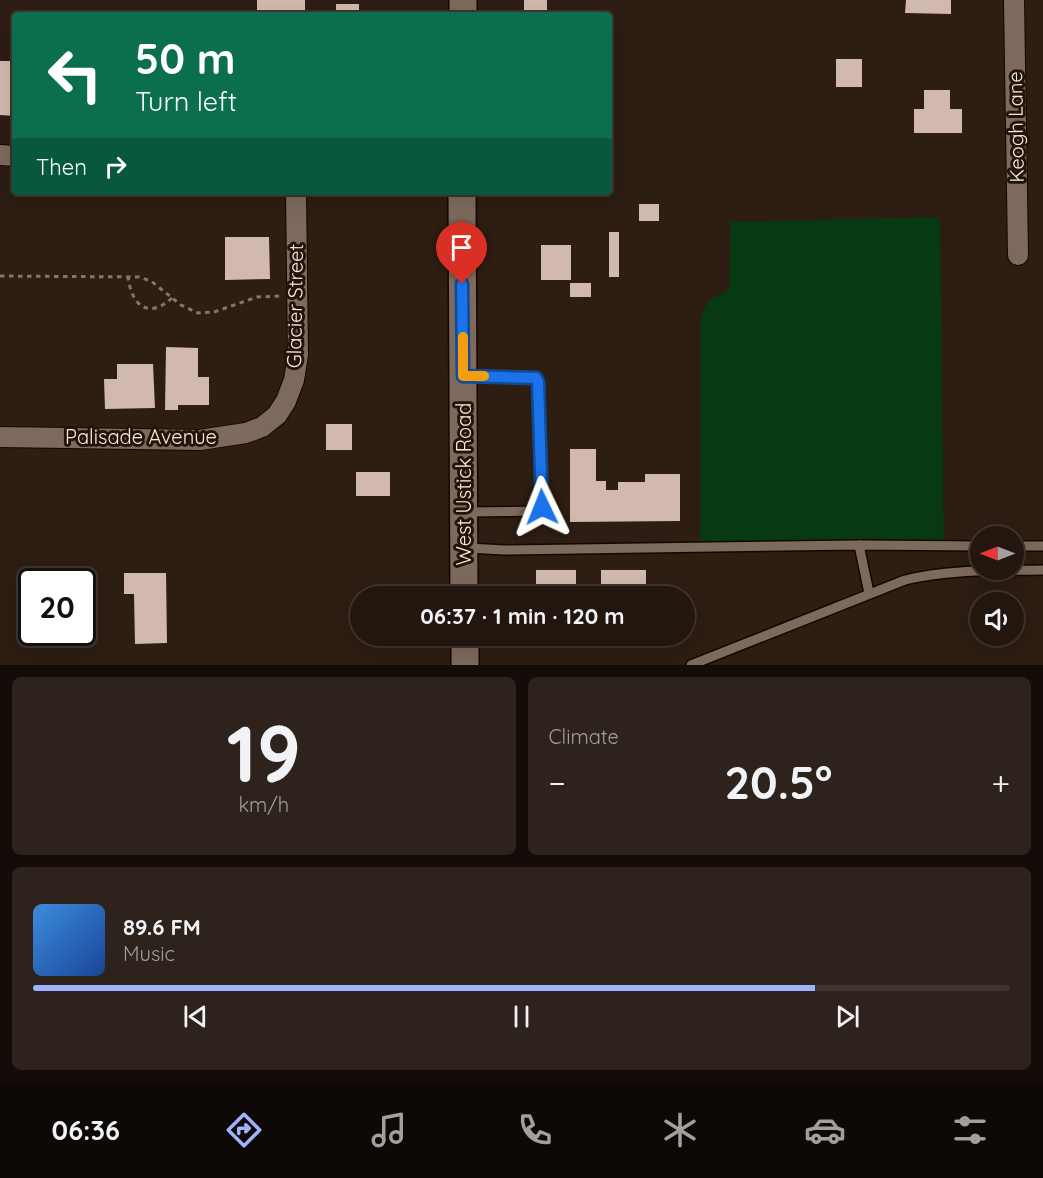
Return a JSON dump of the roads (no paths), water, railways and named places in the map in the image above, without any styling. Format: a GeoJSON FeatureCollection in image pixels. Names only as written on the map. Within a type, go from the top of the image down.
{"type":"FeatureCollection","features":[{"type":"Feature","properties":{"kind":"main road","name":"West Ustick Road"},"geometry":{"type":"LineString","coordinates":[[462,195],[464,586]]}},
{"type":"Feature","properties":{"kind":"main road"},"geometry":{"type":"LineString","coordinates":[[465,646],[465,665]]}},
{"type":"Feature","properties":{"kind":"street","name":"Keogh Lane"},"geometry":{"type":"LineString","coordinates":[[1014,0],[1018,255]]}},
{"type":"Feature","properties":{"kind":"street","name":"Glacier Street"},"geometry":{"type":"LineString","coordinates":[[277,415],[286,401],[294,380],[298,355],[296,195]]}},
{"type":"Feature","properties":{"kind":"street","name":"Palisade Avenue"},"geometry":{"type":"LineString","coordinates":[[0,437],[211,439],[246,433],[262,427],[277,415]]}},
{"type":"Feature","properties":{"kind":"lane"},"geometry":{"type":"LineString","coordinates":[[463,376],[536,378],[542,507],[537,511],[464,512]]}},
{"type":"Feature","properties":{"kind":"lane"},"geometry":{"type":"LineString","coordinates":[[859,545],[869,593]]}},
{"type":"Feature","properties":{"kind":"lane"},"geometry":{"type":"LineString","coordinates":[[465,548],[516,550],[859,545],[970,546]]}},
{"type":"Feature","properties":{"kind":"lane"},"geometry":{"type":"LineString","coordinates":[[1024,546],[1043,546]]}},
{"type":"Feature","properties":{"kind":"lane"},"geometry":{"type":"LineString","coordinates":[[691,665],[905,580],[930,574],[1043,570]]}}]}
